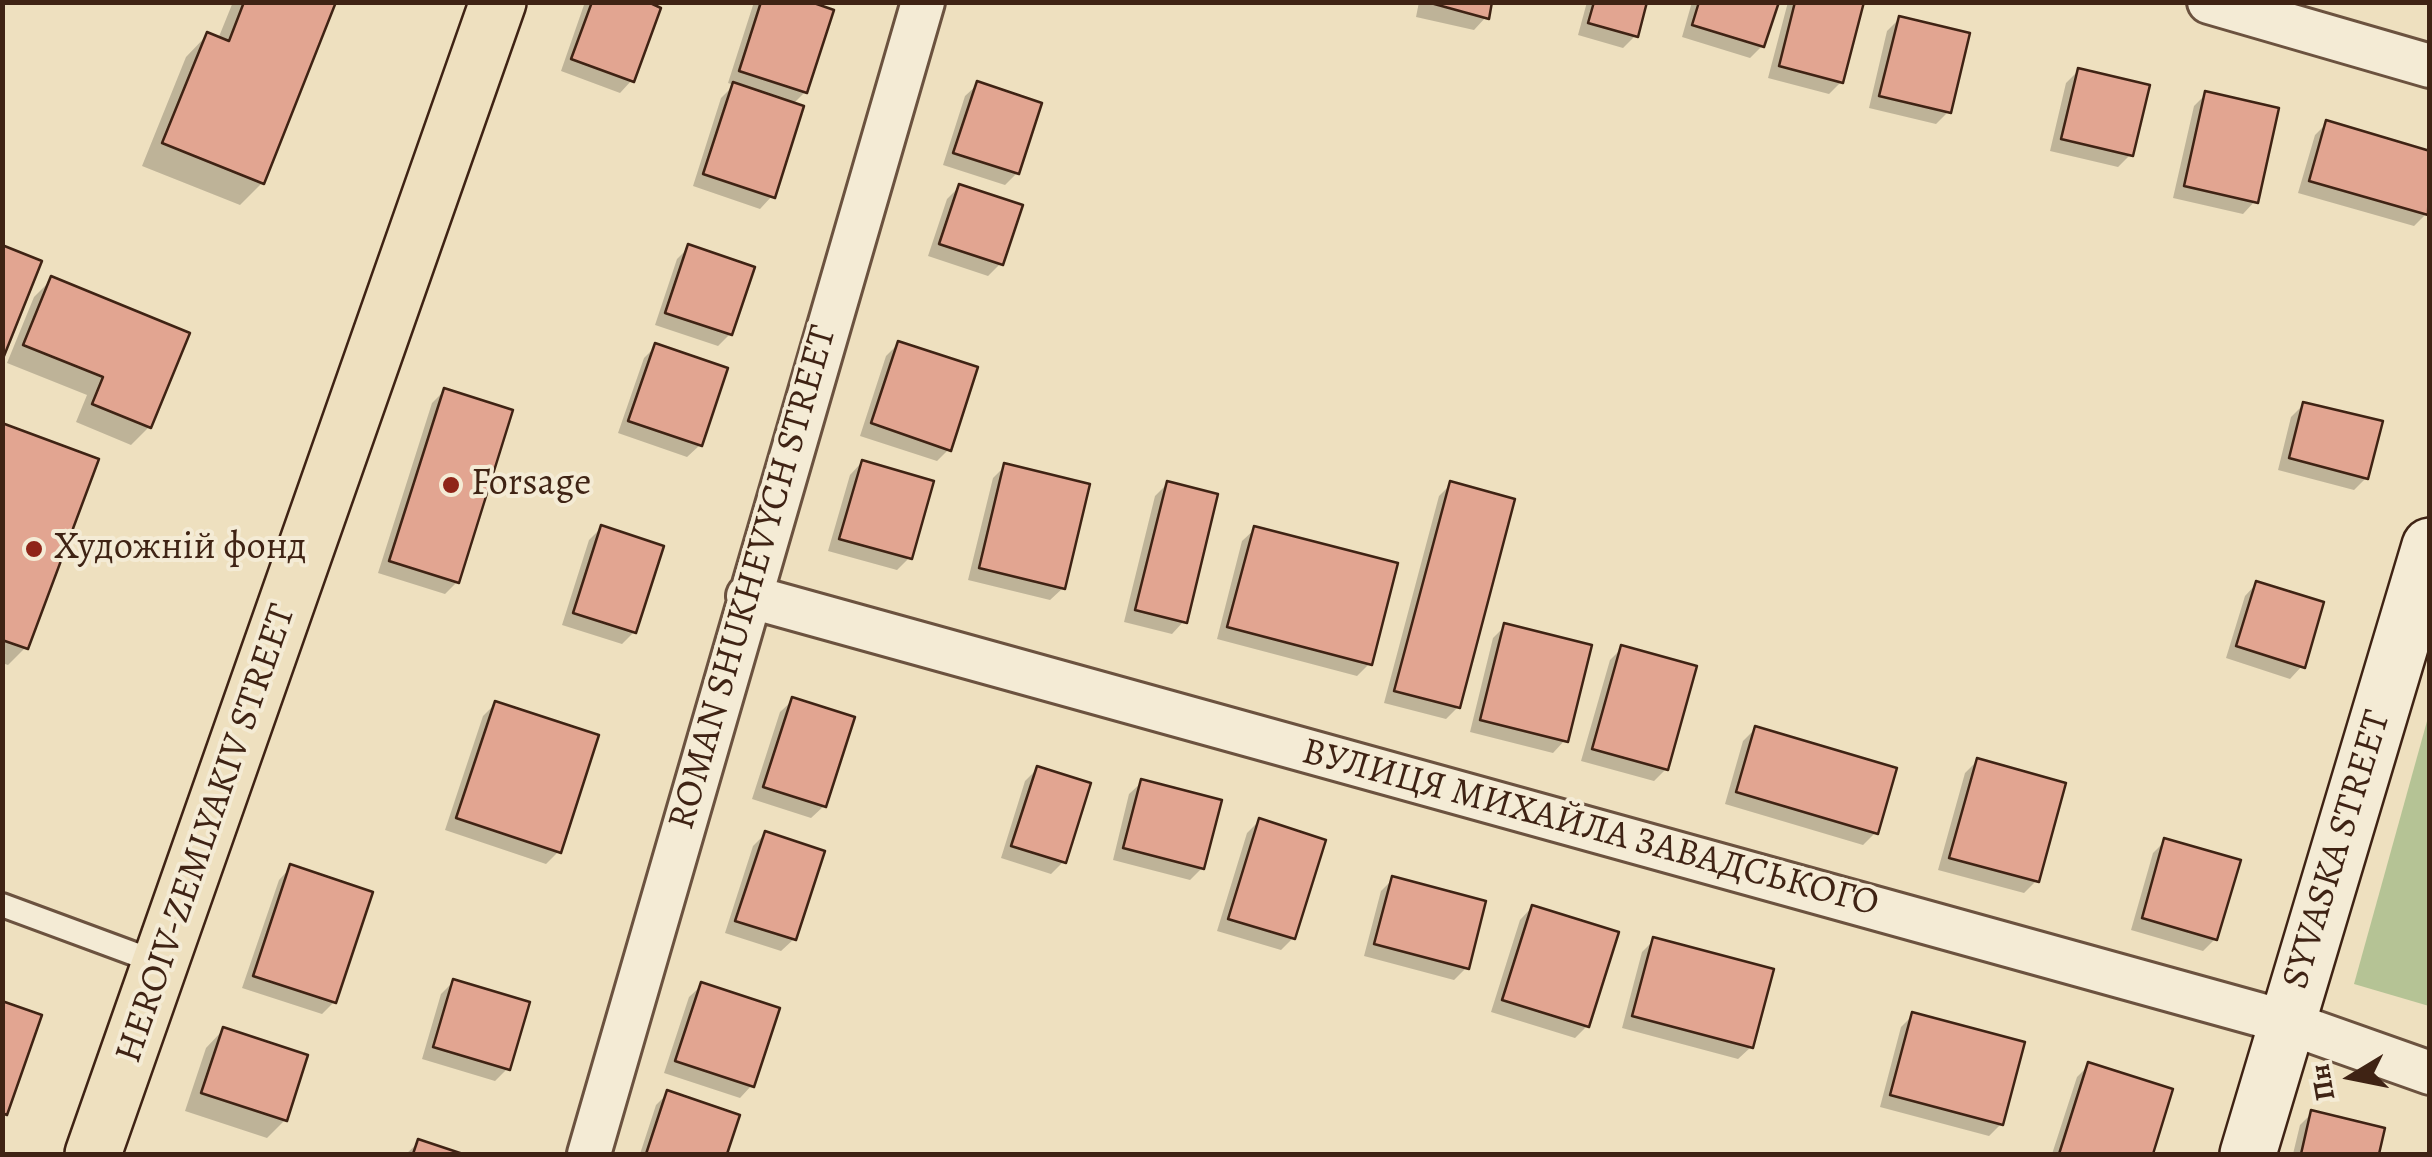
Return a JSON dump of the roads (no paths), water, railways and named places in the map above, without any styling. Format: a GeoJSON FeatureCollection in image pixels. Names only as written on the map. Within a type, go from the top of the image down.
{"type":"FeatureCollection","features":[{"type":"Feature","properties":{"kind":"main road","name":"HEROIV-ZEMLYAKIV STREET"},"geometry":{"type":"LineString","coordinates":[[93,1154],[498,2]]}},
{"type":"Feature","properties":{"kind":"street","name":"ROMAN SHUKHEVYCH STREET"},"geometry":{"type":"LineString","coordinates":[[588,1154],[924,2]]}},
{"type":"Feature","properties":{"kind":"street"},"geometry":{"type":"LineString","coordinates":[[2209,2],[2430,66]]}},
{"type":"Feature","properties":{"kind":"street","name":"SYVASKA STREET"},"geometry":{"type":"LineString","coordinates":[[2248,1154],[2430,546]]}},
{"type":"Feature","properties":{"kind":"street","name":"ВУЛИЦЯ МИХАЙЛА ЗАВАДСЬКОГО"},"geometry":{"type":"LineString","coordinates":[[748,596],[2286,1022],[2430,1073]]}},
{"type":"Feature","properties":{"kind":"lane"},"geometry":{"type":"LineString","coordinates":[[2,904],[162,964]]}},
{"type":"Feature","properties":{"kind":"place","name":"Forsage"},"geometry":{"type":"Point","coordinates":[451,485]}},
{"type":"Feature","properties":{"kind":"place","name":"Художній фонд"},"geometry":{"type":"Point","coordinates":[34,549]}}]}
